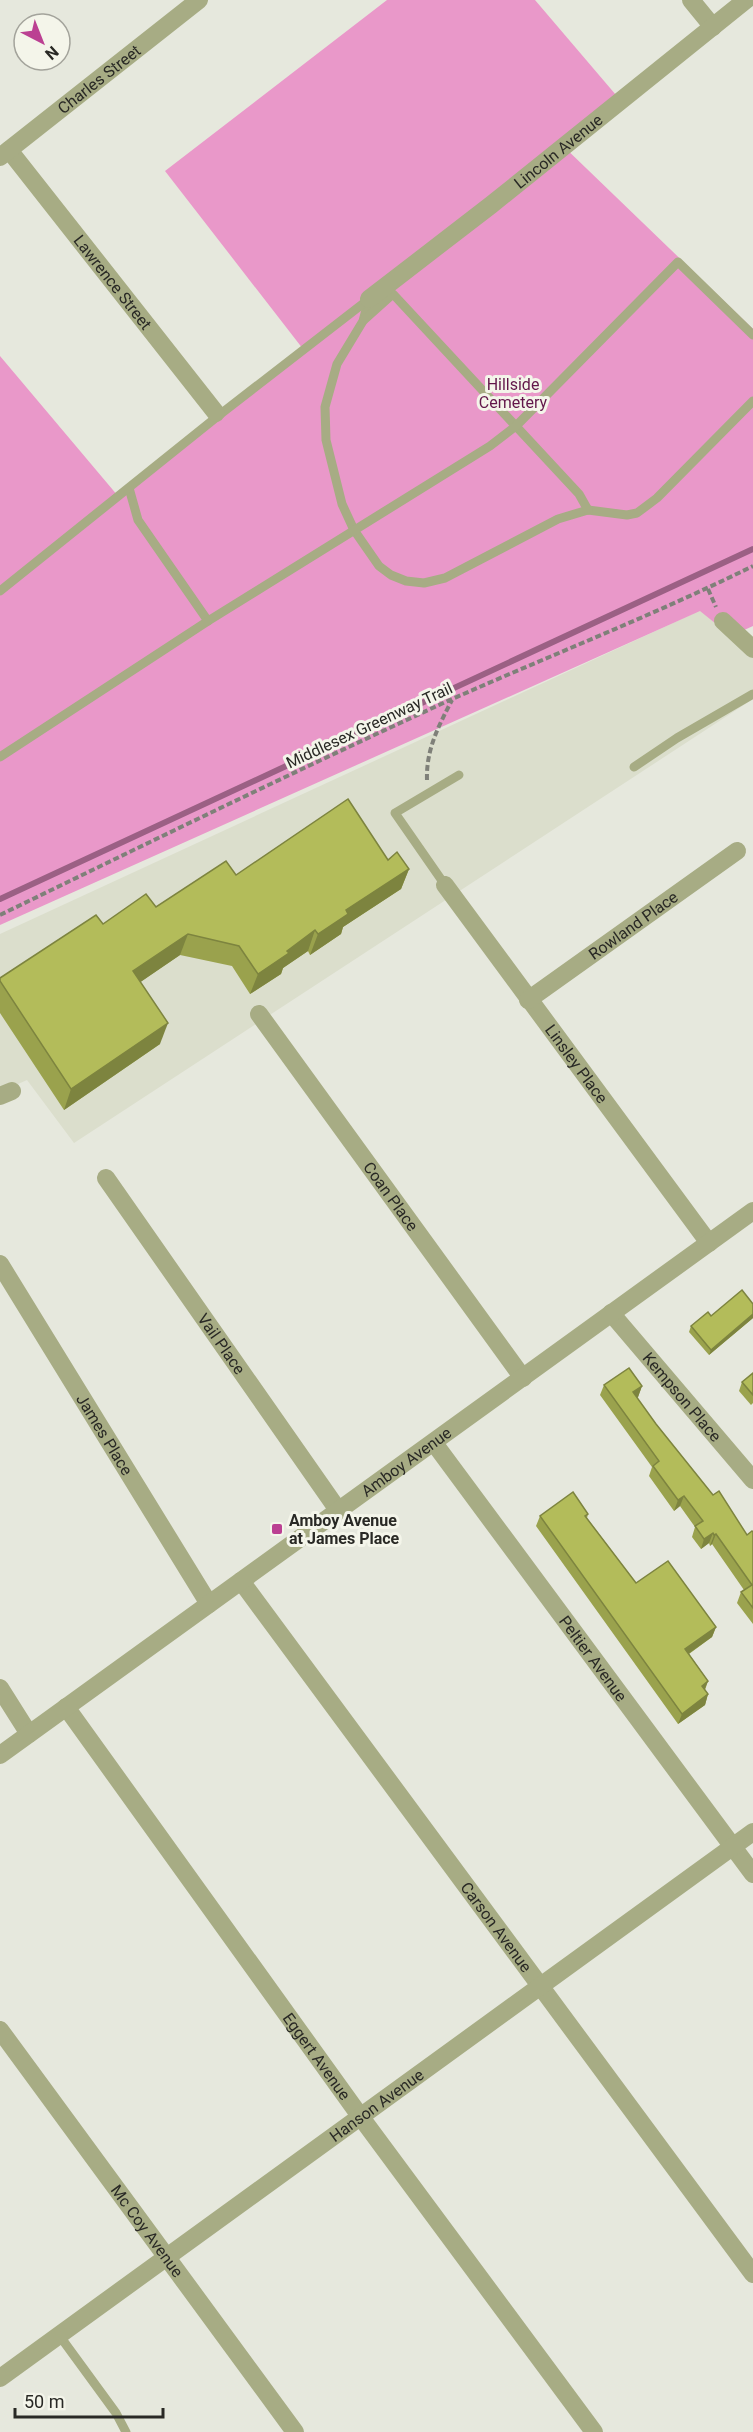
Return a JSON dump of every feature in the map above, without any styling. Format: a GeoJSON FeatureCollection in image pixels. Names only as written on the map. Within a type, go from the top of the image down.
{"type":"FeatureCollection","features":[{"type":"Feature","properties":{"kind":"street","name":"Charles Street"},"geometry":{"type":"LineString","coordinates":[[5,153],[199,0]]}},
{"type":"Feature","properties":{"kind":"street"},"geometry":{"type":"LineString","coordinates":[[691,0],[713,27]]}},
{"type":"Feature","properties":{"kind":"street","name":"Lincoln Avenue"},"geometry":{"type":"LineString","coordinates":[[369,299],[491,205],[746,0]]}},
{"type":"Feature","properties":{"kind":"street","name":"Lawrence Street"},"geometry":{"type":"LineString","coordinates":[[5,153],[216,413]]}},
{"type":"Feature","properties":{"kind":"street"},"geometry":{"type":"LineString","coordinates":[[723,621],[753,649]]}},
{"type":"Feature","properties":{"kind":"street","name":"Rowland Place"},"geometry":{"type":"LineString","coordinates":[[528,1000],[737,850]]}},
{"type":"Feature","properties":{"kind":"street","name":"Linsley Place"},"geometry":{"type":"LineString","coordinates":[[446,885],[528,1000],[709,1244]]}},
{"type":"Feature","properties":{"kind":"street","name":"Coan Place"},"geometry":{"type":"LineString","coordinates":[[259,1014],[523,1378]]}},
{"type":"Feature","properties":{"kind":"street","name":"Vail Place"},"geometry":{"type":"LineString","coordinates":[[106,1178],[338,1510]]}},
{"type":"Feature","properties":{"kind":"street","name":"Amboy Avenue"},"geometry":{"type":"LineString","coordinates":[[0,1755],[753,1211]]}},
{"type":"Feature","properties":{"kind":"street","name":"James Place"},"geometry":{"type":"LineString","coordinates":[[0,1264],[209,1604]]}},
{"type":"Feature","properties":{"kind":"street","name":"Kempson Place"},"geometry":{"type":"LineString","coordinates":[[611,1313],[753,1480]]}},
{"type":"Feature","properties":{"kind":"street","name":"Peltier Avenue"},"geometry":{"type":"LineString","coordinates":[[434,1443],[753,1874]]}},
{"type":"Feature","properties":{"kind":"street","name":"Carson Avenue"},"geometry":{"type":"LineString","coordinates":[[241,1581],[753,2274]]}},
{"type":"Feature","properties":{"kind":"street"},"geometry":{"type":"LineString","coordinates":[[0,1688],[29,1734]]}},
{"type":"Feature","properties":{"kind":"street","name":"Eggert Avenue"},"geometry":{"type":"LineString","coordinates":[[66,1707],[360,2116],[594,2432]]}},
{"type":"Feature","properties":{"kind":"street","name":"Hanson Avenue"},"geometry":{"type":"LineString","coordinates":[[0,2378],[753,1832]]}},
{"type":"Feature","properties":{"kind":"street","name":"Mc Coy Avenue"},"geometry":{"type":"LineString","coordinates":[[0,2030],[295,2432]]}},
{"type":"Feature","properties":{"kind":"lane"},"geometry":{"type":"LineString","coordinates":[[0,757],[208,621],[490,446],[516,426],[678,262],[753,335]]}},
{"type":"Feature","properties":{"kind":"lane"},"geometry":{"type":"LineString","coordinates":[[363,321],[393,294],[579,494],[588,510]]}},
{"type":"Feature","properties":{"kind":"lane"},"geometry":{"type":"LineString","coordinates":[[369,299],[363,321],[337,364],[325,407],[326,440],[342,504],[354,530],[379,566],[406,581],[424,583],[445,578],[558,519],[588,510],[627,515],[637,513],[646,508],[753,401]]}},
{"type":"Feature","properties":{"kind":"lane"},"geometry":{"type":"LineString","coordinates":[[0,591],[369,299]]}},
{"type":"Feature","properties":{"kind":"lane"},"geometry":{"type":"LineString","coordinates":[[129,488],[138,519],[208,621]]}},
{"type":"Feature","properties":{"kind":"lane"},"geometry":{"type":"LineString","coordinates":[[634,767],[677,738],[753,694]]}},
{"type":"Feature","properties":{"kind":"lane"},"geometry":{"type":"LineString","coordinates":[[446,885],[395,813],[459,776]]}},
{"type":"Feature","properties":{"kind":"lane"},"geometry":{"type":"LineString","coordinates":[[59,2336],[116,2413],[126,2432]]}},
{"type":"Feature","properties":{"kind":"path","name":"Middlesex Greenway Trail"},"geometry":{"type":"LineString","coordinates":[[0,915],[301,769],[452,700],[708,589],[753,566]]}},
{"type":"Feature","properties":{"kind":"path"},"geometry":{"type":"LineString","coordinates":[[708,589],[714,602]]}},
{"type":"Feature","properties":{"kind":"path"},"geometry":{"type":"LineString","coordinates":[[427,795],[426,764],[433,737],[452,700]]}},
{"type":"Feature","properties":{"kind":"shaded area"},"geometry":{"type":"Polygon","coordinates":[[[701,610],[753,658],[753,699],[74,1143],[27,1080],[0,1092],[0,934],[701,610]]]}},
{"type":"Feature","properties":{"kind":"green space","name":"Hillside Cemetery"},"geometry":{"type":"Polygon","coordinates":[[[387,0],[535,0],[616,95],[559,142],[753,329],[753,626],[731,636],[700,611],[0,925],[0,356],[118,496],[303,349],[165,171],[387,0]]]}},
{"type":"Feature","properties":{"kind":"building"},"geometry":{"type":"Polygon","coordinates":[[[348,799],[388,860],[397,852],[409,869],[346,910],[348,914],[318,934],[315,930],[287,951],[289,953],[258,974],[239,946],[188,934],[133,971],[168,1023],[71,1089],[0,978],[96,915],[103,924],[146,894],[156,907],[226,861],[236,875],[348,799]]]}},
{"type":"Feature","properties":{"kind":"building"},"geometry":{"type":"Polygon","coordinates":[[[742,1290],[753,1304],[753,1314],[711,1350],[691,1326],[708,1312],[711,1316],[742,1290]]]}},
{"type":"Feature","properties":{"kind":"building"},"geometry":{"type":"Polygon","coordinates":[[[629,1368],[642,1386],[633,1392],[656,1424],[713,1495],[719,1491],[747,1535],[753,1532],[753,1608],[741,1592],[752,1585],[716,1534],[713,1533],[704,1539],[695,1526],[703,1521],[684,1496],[678,1500],[653,1466],[659,1461],[604,1385],[629,1368]]]}},
{"type":"Feature","properties":{"kind":"building"},"geometry":{"type":"Polygon","coordinates":[[[753,1373],[753,1395],[742,1382],[753,1373]]]}},
{"type":"Feature","properties":{"kind":"building"},"geometry":{"type":"Polygon","coordinates":[[[573,1492],[588,1514],[585,1516],[636,1583],[668,1561],[716,1627],[685,1649],[708,1681],[702,1686],[708,1694],[682,1714],[540,1516],[573,1492]]]}},
{"type":"Feature","properties":{"kind":"waterway"},"geometry":{"type":"LineString","coordinates":[[0,899],[753,549]]}},
{"type":"Feature","properties":{"kind":"place","name":"Amboy Avenue at James Place"},"geometry":{"type":"Point","coordinates":[277,1529]}}]}
